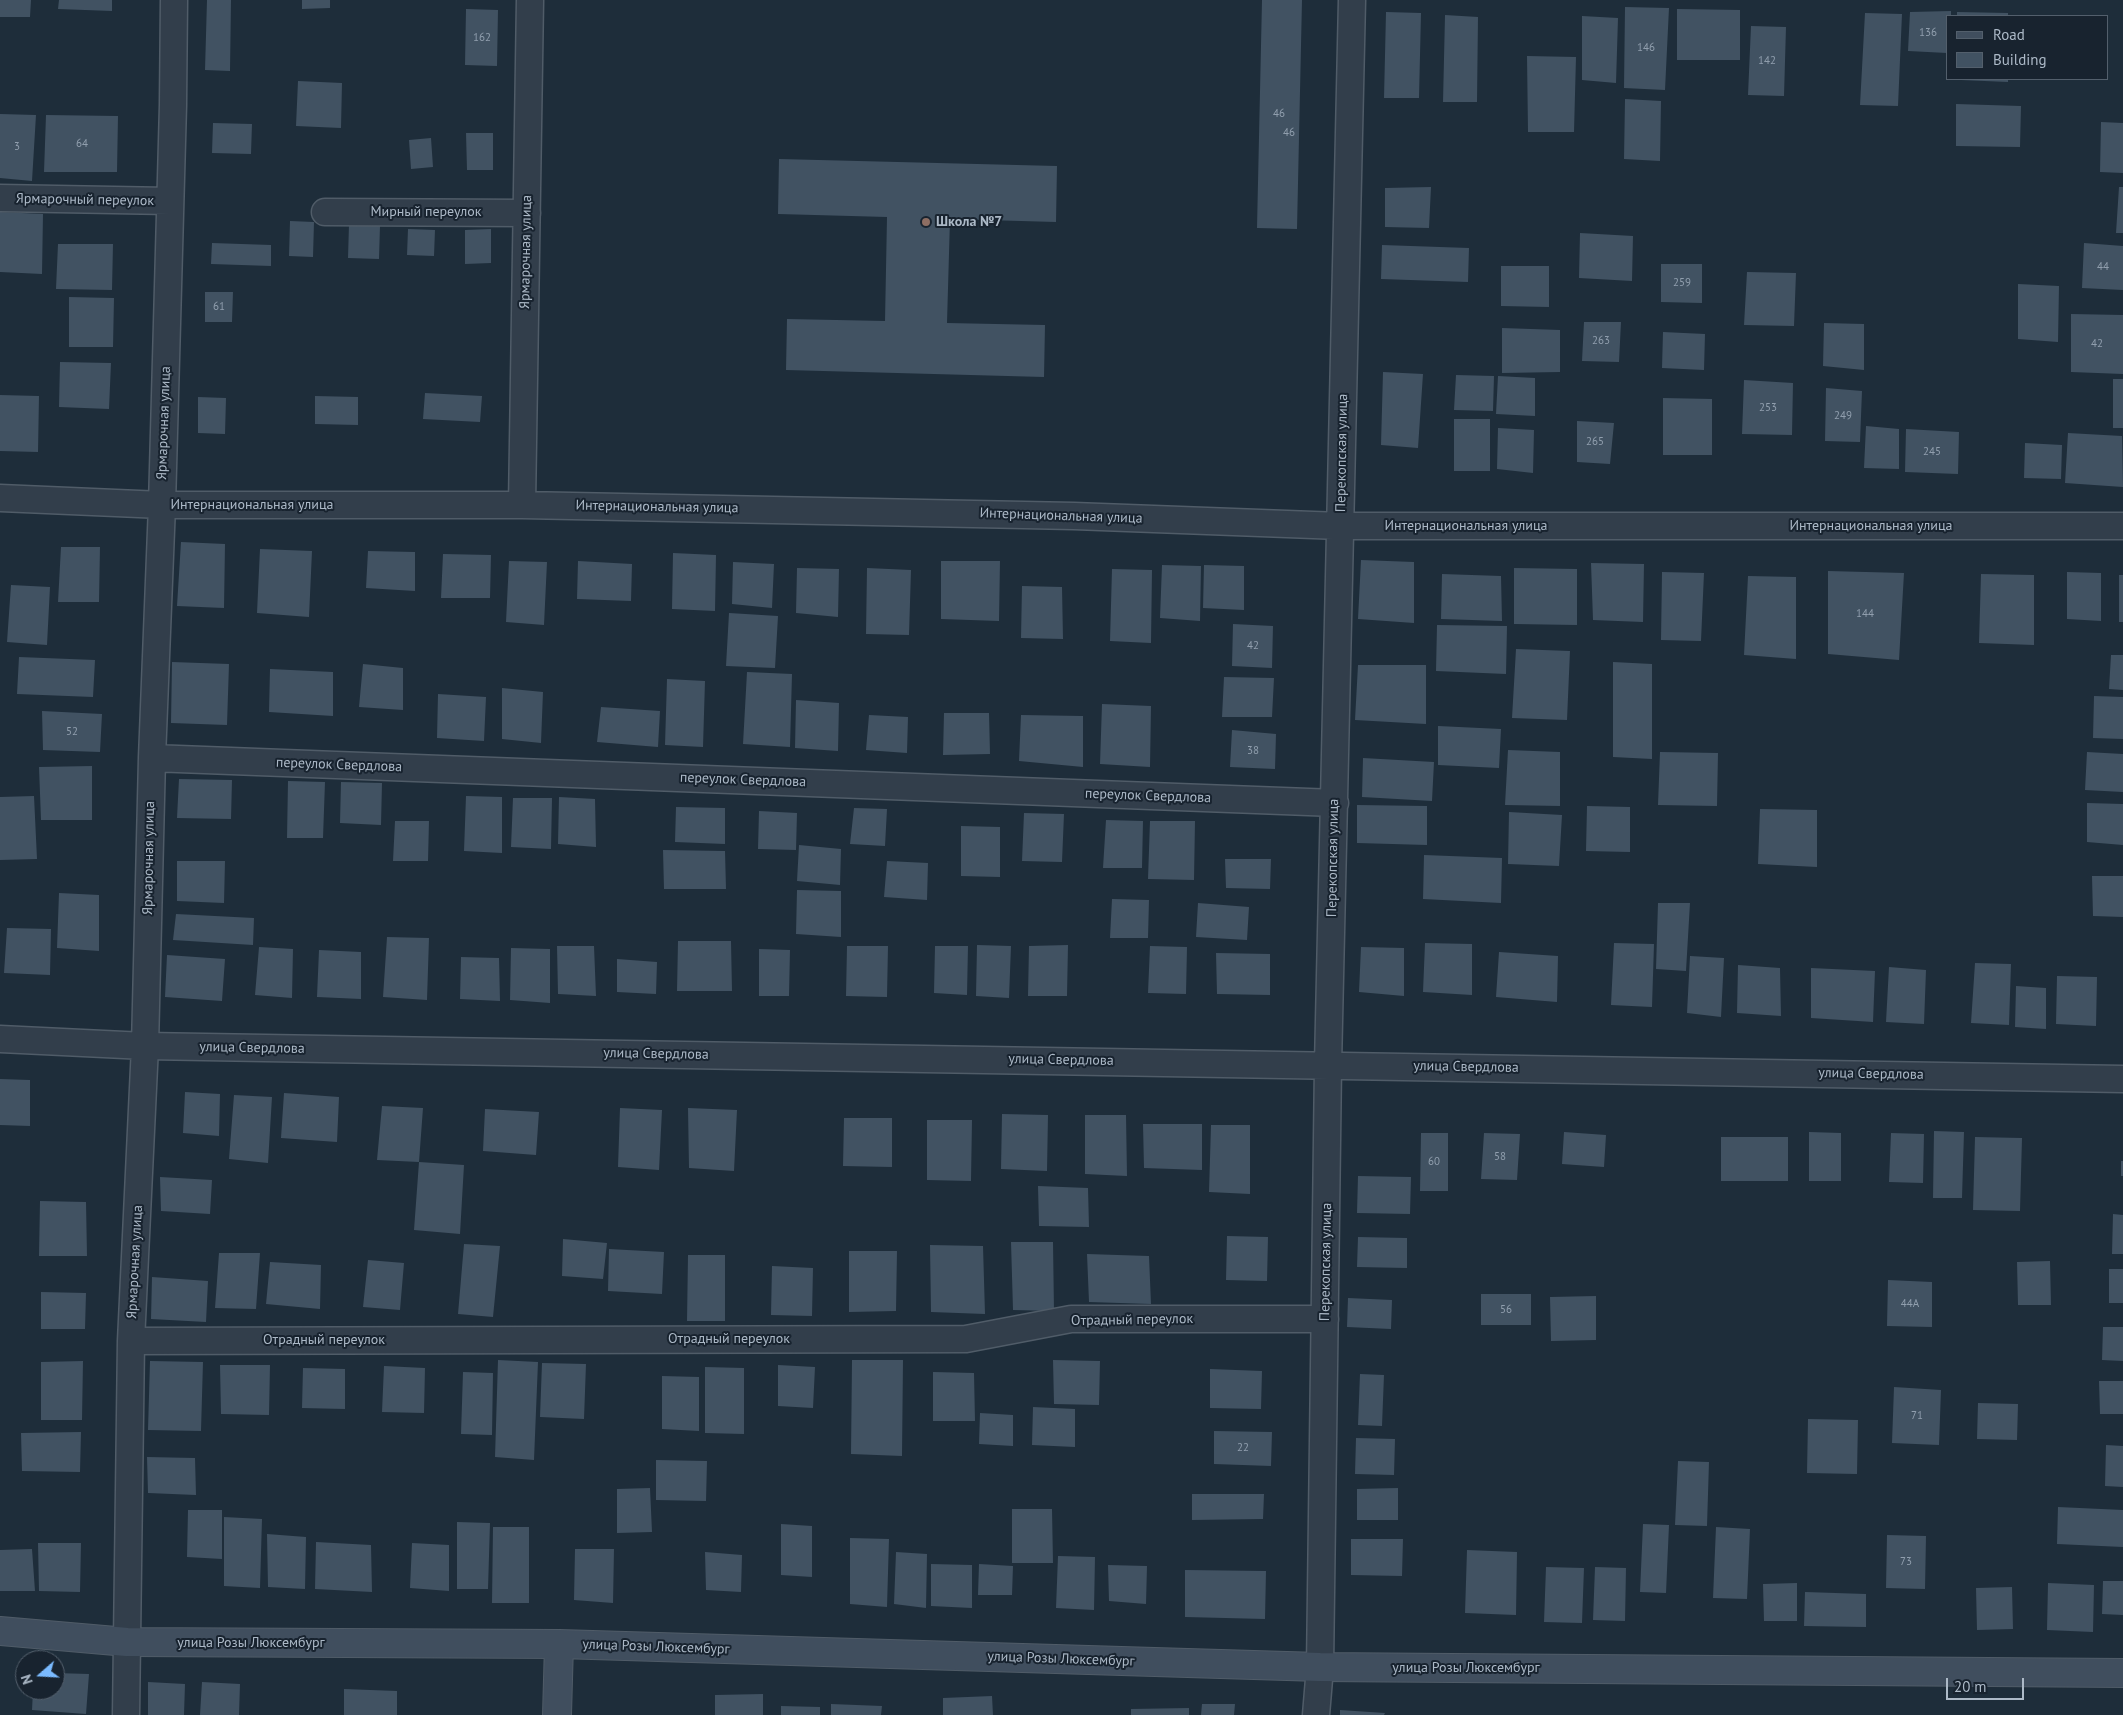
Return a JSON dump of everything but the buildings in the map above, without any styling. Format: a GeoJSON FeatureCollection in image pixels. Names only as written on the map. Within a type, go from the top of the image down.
{"type":"FeatureCollection","features":[{"type":"Feature","properties":{"kind":"main road","name":"улица Розы Люксембург"},"geometry":{"type":"LineString","coordinates":[[0,1632],[127,1642],[559,1644],[1320,1667],[2123,1673]]}},
{"type":"Feature","properties":{"kind":"main road"},"geometry":{"type":"LineString","coordinates":[[557,1715],[559,1644]]}},
{"type":"Feature","properties":{"kind":"street","name":"Ярмарочная улица"},"geometry":{"type":"LineString","coordinates":[[126,1715],[131,1341],[144,1046],[152,758],[162,505],[174,0]]}},
{"type":"Feature","properties":{"kind":"street","name":"Ярмарочная улица"},"geometry":{"type":"LineString","coordinates":[[522,505],[530,0]]}},
{"type":"Feature","properties":{"kind":"street","name":"Перекопская улица"},"geometry":{"type":"LineString","coordinates":[[1316,1715],[1320,1667],[1328,1064],[1352,0]]}},
{"type":"Feature","properties":{"kind":"street","name":"Ярмарочный переулок"},"geometry":{"type":"LineString","coordinates":[[0,198],[170,202]]}},
{"type":"Feature","properties":{"kind":"street","name":"Мирный переулок"},"geometry":{"type":"LineString","coordinates":[[325,212],[527,213]]}},
{"type":"Feature","properties":{"kind":"street","name":"Интернациональная улица"},"geometry":{"type":"LineString","coordinates":[[0,498],[162,505],[522,505],[1074,516],[1340,526],[2123,526]]}},
{"type":"Feature","properties":{"kind":"street","name":"переулок Свердлова"},"geometry":{"type":"LineString","coordinates":[[152,758],[1335,803]]}},
{"type":"Feature","properties":{"kind":"street","name":"улица Свердлова"},"geometry":{"type":"LineString","coordinates":[[0,1039],[144,1046],[1328,1064],[2123,1079]]}},
{"type":"Feature","properties":{"kind":"street","name":"Отрадный переулок"},"geometry":{"type":"LineString","coordinates":[[131,1341],[966,1339],[1071,1320],[1325,1319]]}},
{"type":"Feature","properties":{"kind":"place","name":"Школа №7"},"geometry":{"type":"Point","coordinates":[926,222]}}]}
